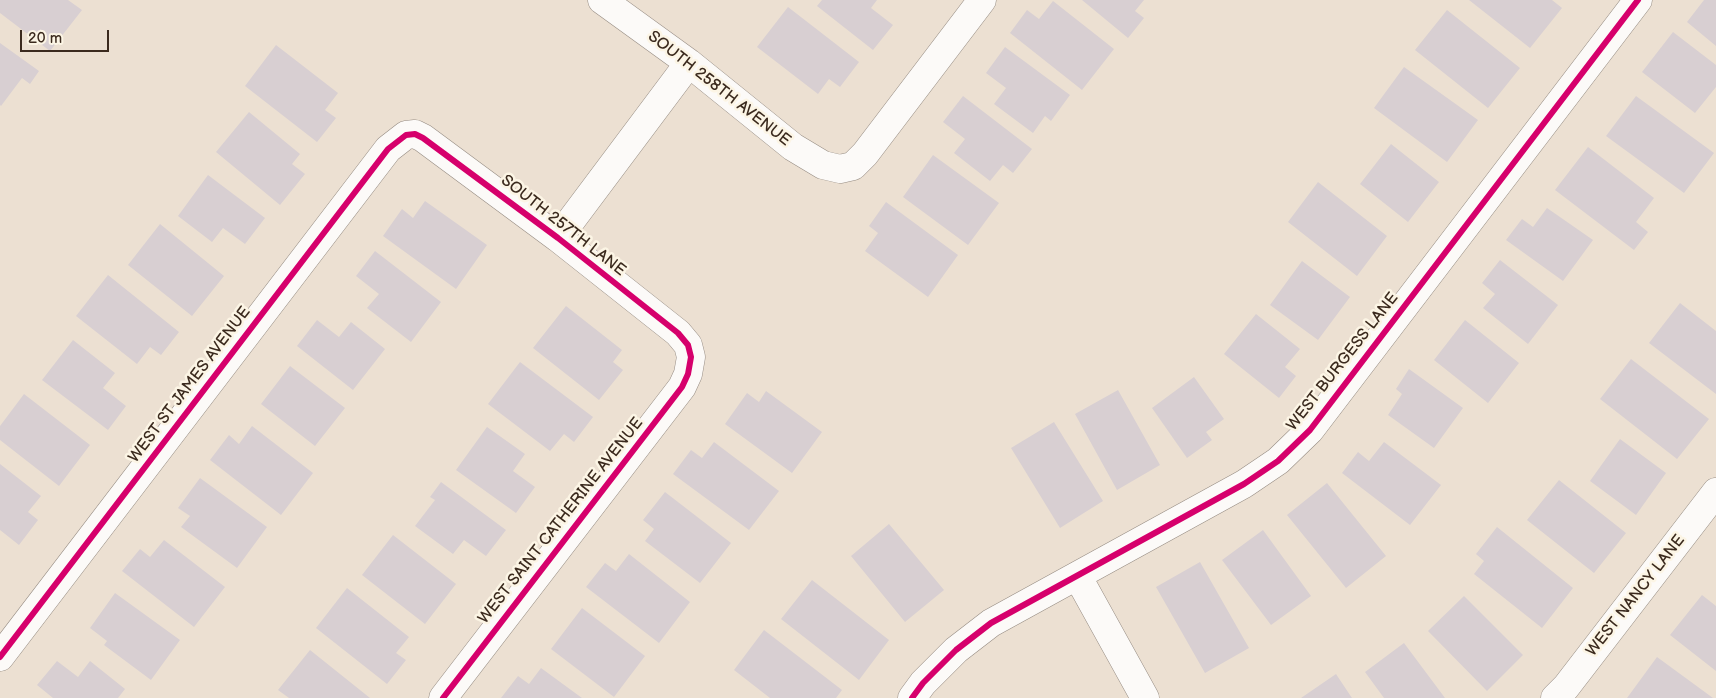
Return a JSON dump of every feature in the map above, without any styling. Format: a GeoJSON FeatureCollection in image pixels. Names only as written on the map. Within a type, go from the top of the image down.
{"type":"FeatureCollection","features":[{"type":"Feature","properties":{"kind":"street","name":"SOUTH 258TH AVENUE"},"geometry":{"type":"LineString","coordinates":[[602,0],[690,63],[793,147],[823,165],[840,169],[853,166],[865,154],[982,0]]}},
{"type":"Feature","properties":{"kind":"street","name":"WEST BURGESS LANE"},"geometry":{"type":"LineString","coordinates":[[912,698],[923,683],[956,650],[991,624],[1244,484],[1278,461],[1310,430],[1638,0]]}},
{"type":"Feature","properties":{"kind":"street"},"geometry":{"type":"LineString","coordinates":[[558,238],[690,63]]}},
{"type":"Feature","properties":{"kind":"street","name":"SOUTH 257TH LANE"},"geometry":{"type":"LineString","coordinates":[[406,135],[414,134],[424,138],[558,238],[678,334],[688,345],[691,357]]}},
{"type":"Feature","properties":{"kind":"street","name":"WEST ST JAMES AVENUE"},"geometry":{"type":"LineString","coordinates":[[0,656],[388,149],[406,135]]}},
{"type":"Feature","properties":{"kind":"street","name":"WEST SAINT CATHERINE AVENUE"},"geometry":{"type":"LineString","coordinates":[[443,698],[682,387],[688,374],[691,357]]}},
{"type":"Feature","properties":{"kind":"street","name":"WEST NANCY LANE"},"geometry":{"type":"LineString","coordinates":[[1556,698],[1716,492]]}},
{"type":"Feature","properties":{"kind":"street"},"geometry":{"type":"LineString","coordinates":[[1078,577],[1145,698]]}},
{"type":"Feature","properties":{"kind":"building"},"geometry":{"type":"Polygon","coordinates":[[[0,0],[68,0],[82,10],[50,51],[0,13],[0,0]]]}},
{"type":"Feature","properties":{"kind":"building"},"geometry":{"type":"Polygon","coordinates":[[[822,0],[877,0],[871,8],[893,25],[873,50],[817,6],[822,0]]]}},
{"type":"Feature","properties":{"kind":"building"},"geometry":{"type":"Polygon","coordinates":[[[1082,0],[1144,0],[1135,11],[1144,18],[1128,38],[1082,0]]]}},
{"type":"Feature","properties":{"kind":"building"},"geometry":{"type":"Polygon","coordinates":[[[1469,0],[1552,0],[1562,8],[1530,48],[1469,0]]]}},
{"type":"Feature","properties":{"kind":"building"},"geometry":{"type":"Polygon","coordinates":[[[1704,0],[1716,0],[1716,46],[1687,22],[1704,0]]]}},
{"type":"Feature","properties":{"kind":"building"},"geometry":{"type":"Polygon","coordinates":[[[1053,1],[1114,49],[1082,90],[1010,33],[1027,10],[1039,19],[1053,1]]]}},
{"type":"Feature","properties":{"kind":"building"},"geometry":{"type":"Polygon","coordinates":[[[788,7],[859,62],[840,87],[829,79],[818,94],[757,47],[788,7]]]}},
{"type":"Feature","properties":{"kind":"building"},"geometry":{"type":"Polygon","coordinates":[[[1447,10],[1520,68],[1488,108],[1415,50],[1447,10]]]}},
{"type":"Feature","properties":{"kind":"building"},"geometry":{"type":"Polygon","coordinates":[[[1673,32],[1716,65],[1716,87],[1695,113],[1642,72],[1673,32]]]}},
{"type":"Feature","properties":{"kind":"building"},"geometry":{"type":"Polygon","coordinates":[[[0,43],[39,71],[30,84],[22,78],[1,106],[0,105],[0,43]]]}},
{"type":"Feature","properties":{"kind":"building"},"geometry":{"type":"Polygon","coordinates":[[[276,45],[338,93],[325,110],[336,118],[317,142],[245,86],[276,45]]]}},
{"type":"Feature","properties":{"kind":"building"},"geometry":{"type":"Polygon","coordinates":[[[1005,47],[1070,95],[1051,121],[1045,116],[1033,133],[994,104],[1006,88],[986,73],[1005,47]]]}},
{"type":"Feature","properties":{"kind":"building"},"geometry":{"type":"Polygon","coordinates":[[[1404,67],[1478,120],[1447,162],[1374,108],[1404,67]]]}},
{"type":"Feature","properties":{"kind":"building"},"geometry":{"type":"Polygon","coordinates":[[[963,96],[1032,149],[1013,173],[1003,165],[990,181],[954,153],[965,139],[943,122],[963,96]]]}},
{"type":"Feature","properties":{"kind":"building"},"geometry":{"type":"Polygon","coordinates":[[[1636,96],[1714,153],[1684,193],[1606,136],[1636,96]]]}},
{"type":"Feature","properties":{"kind":"building"},"geometry":{"type":"Polygon","coordinates":[[[249,112],[300,154],[292,164],[305,174],[280,205],[216,152],[249,112]]]}},
{"type":"Feature","properties":{"kind":"building"},"geometry":{"type":"Polygon","coordinates":[[[1391,144],[1439,182],[1408,222],[1360,184],[1391,144]]]}},
{"type":"Feature","properties":{"kind":"building"},"geometry":{"type":"Polygon","coordinates":[[[1588,147],[1654,198],[1636,222],[1648,232],[1634,250],[1555,190],[1588,147]]]}},
{"type":"Feature","properties":{"kind":"building"},"geometry":{"type":"Polygon","coordinates":[[[933,155],[999,203],[968,245],[903,197],[933,155]]]}},
{"type":"Feature","properties":{"kind":"building"},"geometry":{"type":"Polygon","coordinates":[[[208,175],[265,218],[245,244],[223,228],[212,242],[178,216],[208,175]]]}},
{"type":"Feature","properties":{"kind":"building"},"geometry":{"type":"Polygon","coordinates":[[[1318,182],[1387,236],[1357,276],[1288,222],[1318,182]]]}},
{"type":"Feature","properties":{"kind":"building"},"geometry":{"type":"Polygon","coordinates":[[[425,201],[487,245],[456,289],[383,236],[402,209],[413,218],[425,201]]]}},
{"type":"Feature","properties":{"kind":"building"},"geometry":{"type":"Polygon","coordinates":[[[886,202],[958,255],[928,297],[865,251],[878,233],[869,226],[886,202]]]}},
{"type":"Feature","properties":{"kind":"building"},"geometry":{"type":"Polygon","coordinates":[[[1547,208],[1593,240],[1563,281],[1506,240],[1522,219],[1533,227],[1547,208]]]}},
{"type":"Feature","properties":{"kind":"building"},"geometry":{"type":"Polygon","coordinates":[[[160,224],[224,276],[192,316],[128,265],[160,224]]]}},
{"type":"Feature","properties":{"kind":"building"},"geometry":{"type":"Polygon","coordinates":[[[375,251],[441,302],[411,342],[367,308],[379,294],[356,276],[375,251]]]}},
{"type":"Feature","properties":{"kind":"building"},"geometry":{"type":"Polygon","coordinates":[[[1500,260],[1558,305],[1528,344],[1483,308],[1495,294],[1482,283],[1500,260]]]}},
{"type":"Feature","properties":{"kind":"building"},"geometry":{"type":"Polygon","coordinates":[[[1302,261],[1350,297],[1318,340],[1270,305],[1302,261]]]}},
{"type":"Feature","properties":{"kind":"building"},"geometry":{"type":"Polygon","coordinates":[[[108,275],[179,332],[161,355],[150,347],[137,364],[76,316],[108,275]]]}},
{"type":"Feature","properties":{"kind":"building"},"geometry":{"type":"Polygon","coordinates":[[[1680,303],[1716,331],[1716,394],[1649,343],[1680,303]]]}},
{"type":"Feature","properties":{"kind":"building"},"geometry":{"type":"Polygon","coordinates":[[[566,306],[622,350],[613,362],[623,370],[599,400],[533,348],[566,306]]]}},
{"type":"Feature","properties":{"kind":"building"},"geometry":{"type":"Polygon","coordinates":[[[1256,314],[1300,349],[1285,367],[1296,376],[1279,398],[1224,354],[1256,314]]]}},
{"type":"Feature","properties":{"kind":"building"},"geometry":{"type":"Polygon","coordinates":[[[317,320],[339,337],[351,322],[385,349],[353,390],[297,346],[317,320]]]}},
{"type":"Feature","properties":{"kind":"building"},"geometry":{"type":"Polygon","coordinates":[[[1465,320],[1519,363],[1488,403],[1434,360],[1465,320]]]}},
{"type":"Feature","properties":{"kind":"building"},"geometry":{"type":"Polygon","coordinates":[[[73,340],[115,373],[103,388],[126,406],[108,430],[42,380],[73,340]]]}},
{"type":"Feature","properties":{"kind":"building"},"geometry":{"type":"Polygon","coordinates":[[[1631,359],[1709,419],[1677,459],[1600,399],[1631,359]]]}},
{"type":"Feature","properties":{"kind":"building"},"geometry":{"type":"Polygon","coordinates":[[[520,362],[593,417],[574,442],[564,434],[550,451],[488,404],[520,362]]]}},
{"type":"Feature","properties":{"kind":"building"},"geometry":{"type":"Polygon","coordinates":[[[290,366],[345,408],[315,446],[261,404],[290,366]]]}},
{"type":"Feature","properties":{"kind":"building"},"geometry":{"type":"Polygon","coordinates":[[[1409,369],[1463,408],[1434,448],[1388,415],[1402,394],[1396,389],[1409,369]]]}},
{"type":"Feature","properties":{"kind":"building"},"geometry":{"type":"Polygon","coordinates":[[[1194,377],[1224,419],[1206,432],[1212,440],[1187,458],[1152,408],[1194,377]]]}},
{"type":"Feature","properties":{"kind":"building"},"geometry":{"type":"Polygon","coordinates":[[[1118,390],[1160,465],[1117,490],[1075,414],[1118,390]]]}},
{"type":"Feature","properties":{"kind":"building"},"geometry":{"type":"Polygon","coordinates":[[[766,391],[822,432],[792,473],[725,424],[747,393],[759,402],[766,391]]]}},
{"type":"Feature","properties":{"kind":"building"},"geometry":{"type":"Polygon","coordinates":[[[24,394],[90,445],[59,486],[0,440],[0,426],[24,394]]]}},
{"type":"Feature","properties":{"kind":"building"},"geometry":{"type":"Polygon","coordinates":[[[1054,422],[1103,501],[1060,528],[1011,448],[1054,422]]]}},
{"type":"Feature","properties":{"kind":"building"},"geometry":{"type":"Polygon","coordinates":[[[252,426],[313,473],[281,515],[210,460],[229,435],[239,444],[252,426]]]}},
{"type":"Feature","properties":{"kind":"building"},"geometry":{"type":"Polygon","coordinates":[[[487,427],[525,454],[513,471],[535,487],[516,513],[456,470],[487,427]]]}},
{"type":"Feature","properties":{"kind":"building"},"geometry":{"type":"Polygon","coordinates":[[[1620,439],[1666,473],[1636,515],[1590,481],[1620,439]]]}},
{"type":"Feature","properties":{"kind":"building"},"geometry":{"type":"Polygon","coordinates":[[[714,442],[779,491],[749,530],[673,474],[691,450],[702,458],[714,442]]]}},
{"type":"Feature","properties":{"kind":"building"},"geometry":{"type":"Polygon","coordinates":[[[1384,442],[1441,485],[1410,525],[1342,473],[1358,452],[1369,461],[1384,442]]]}},
{"type":"Feature","properties":{"kind":"building"},"geometry":{"type":"Polygon","coordinates":[[[0,464],[41,496],[28,512],[38,520],[19,545],[0,530],[0,464]]]}},
{"type":"Feature","properties":{"kind":"building"},"geometry":{"type":"Polygon","coordinates":[[[200,478],[267,527],[237,568],[181,527],[190,516],[178,508],[200,478]]]}},
{"type":"Feature","properties":{"kind":"building"},"geometry":{"type":"Polygon","coordinates":[[[1559,480],[1626,533],[1594,573],[1527,520],[1559,480]]]}},
{"type":"Feature","properties":{"kind":"building"},"geometry":{"type":"Polygon","coordinates":[[[441,482],[506,530],[486,556],[464,540],[453,554],[415,526],[435,500],[430,497],[441,482]]]}},
{"type":"Feature","properties":{"kind":"building"},"geometry":{"type":"Polygon","coordinates":[[[1327,483],[1386,556],[1346,588],[1287,515],[1327,483]]]}},
{"type":"Feature","properties":{"kind":"building"},"geometry":{"type":"Polygon","coordinates":[[[665,492],[731,543],[700,583],[645,541],[654,529],[643,520],[665,492]]]}},
{"type":"Feature","properties":{"kind":"building"},"geometry":{"type":"Polygon","coordinates":[[[889,524],[944,590],[905,622],[851,556],[889,524]]]}},
{"type":"Feature","properties":{"kind":"building"},"geometry":{"type":"Polygon","coordinates":[[[1497,527],[1573,588],[1542,628],[1474,574],[1484,561],[1476,554],[1497,527]]]}},
{"type":"Feature","properties":{"kind":"building"},"geometry":{"type":"Polygon","coordinates":[[[1263,530],[1311,596],[1271,625],[1222,560],[1263,530]]]}},
{"type":"Feature","properties":{"kind":"building"},"geometry":{"type":"Polygon","coordinates":[[[393,535],[456,584],[425,624],[362,575],[393,535]]]}},
{"type":"Feature","properties":{"kind":"building"},"geometry":{"type":"Polygon","coordinates":[[[164,540],[225,587],[194,627],[122,571],[140,549],[150,557],[164,540]]]}},
{"type":"Feature","properties":{"kind":"building"},"geometry":{"type":"Polygon","coordinates":[[[629,554],[690,602],[659,643],[586,587],[605,563],[616,571],[629,554]]]}},
{"type":"Feature","properties":{"kind":"building"},"geometry":{"type":"Polygon","coordinates":[[[1200,562],[1249,648],[1205,673],[1156,587],[1200,562]]]}},
{"type":"Feature","properties":{"kind":"building"},"geometry":{"type":"Polygon","coordinates":[[[812,580],[889,640],[859,680],[781,619],[812,580]]]}},
{"type":"Feature","properties":{"kind":"building"},"geometry":{"type":"Polygon","coordinates":[[[347,588],[409,637],[396,653],[406,660],[387,684],[316,628],[347,588]]]}},
{"type":"Feature","properties":{"kind":"building"},"geometry":{"type":"Polygon","coordinates":[[[115,593],[180,640],[151,680],[104,645],[107,641],[90,628],[115,593]]]}},
{"type":"Feature","properties":{"kind":"building"},"geometry":{"type":"Polygon","coordinates":[[[1702,595],[1716,606],[1716,671],[1670,635],[1702,595]]]}},
{"type":"Feature","properties":{"kind":"building"},"geometry":{"type":"Polygon","coordinates":[[[1464,596],[1523,655],[1487,691],[1428,631],[1464,596]]]}},
{"type":"Feature","properties":{"kind":"building"},"geometry":{"type":"Polygon","coordinates":[[[582,608],[645,656],[614,697],[551,649],[582,608]]]}},
{"type":"Feature","properties":{"kind":"building"},"geometry":{"type":"Polygon","coordinates":[[[764,630],[842,690],[836,698],[770,698],[734,670],[764,630]]]}},
{"type":"Feature","properties":{"kind":"building"},"geometry":{"type":"Polygon","coordinates":[[[1404,643],[1445,698],[1384,698],[1365,672],[1404,643]]]}},
{"type":"Feature","properties":{"kind":"building"},"geometry":{"type":"Polygon","coordinates":[[[310,650],[370,698],[289,698],[278,690],[310,650]]]}},
{"type":"Feature","properties":{"kind":"building"},"geometry":{"type":"Polygon","coordinates":[[[1657,657],[1713,698],[1627,698],[1657,657]]]}},
{"type":"Feature","properties":{"kind":"building"},"geometry":{"type":"Polygon","coordinates":[[[57,661],[78,677],[90,661],[125,689],[118,698],[53,698],[37,685],[57,661]]]}},
{"type":"Feature","properties":{"kind":"building"},"geometry":{"type":"Polygon","coordinates":[[[541,668],[582,698],[501,698],[518,676],[529,684],[541,668]]]}},
{"type":"Feature","properties":{"kind":"building"},"geometry":{"type":"Polygon","coordinates":[[[1336,674],[1352,698],[1301,698],[1336,674]]]}},
{"type":"Feature","properties":{"kind":"cycle path"},"geometry":{"type":"LineString","coordinates":[[912,698],[923,683],[956,650],[991,623],[1244,484],[1278,461],[1310,430],[1638,0]]}},
{"type":"Feature","properties":{"kind":"cycle path"},"geometry":{"type":"LineString","coordinates":[[0,657],[388,149],[406,135],[415,134],[558,238],[678,333],[688,345],[691,357],[688,374],[682,387],[443,698]]}}]}
